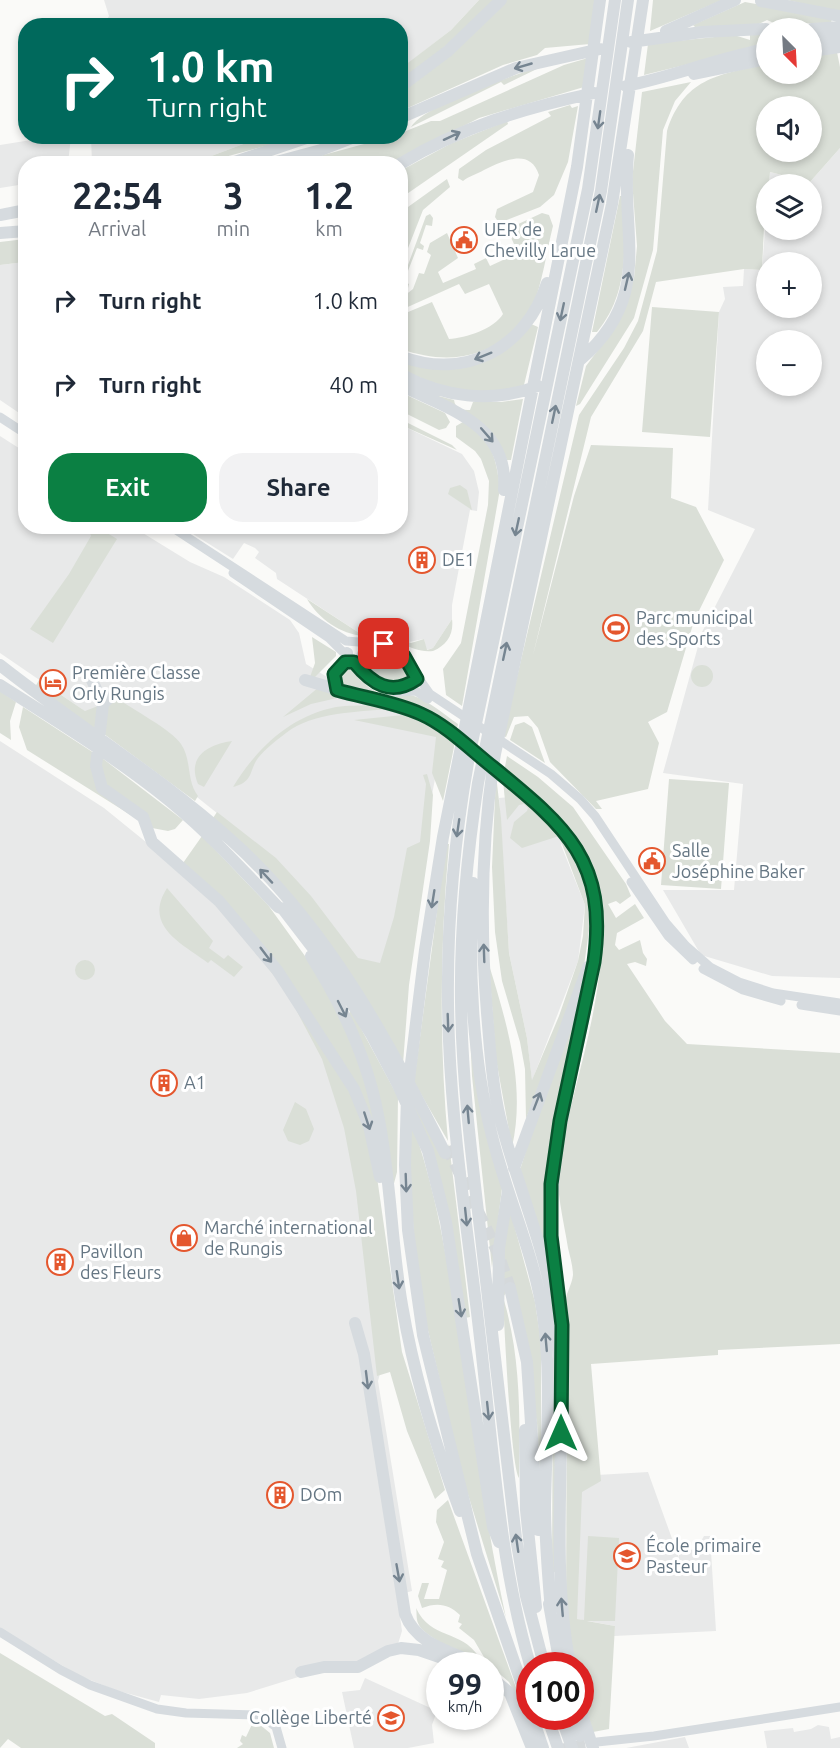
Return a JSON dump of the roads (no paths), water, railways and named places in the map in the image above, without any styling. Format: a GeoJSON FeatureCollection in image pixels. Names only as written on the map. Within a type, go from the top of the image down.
{"type":"FeatureCollection","features":[{"type":"Feature","properties":{"kind":"highway"},"geometry":{"type":"LineString","coordinates":[[408,81],[448,51],[501,0]]}},
{"type":"Feature","properties":{"kind":"highway"},"geometry":{"type":"LineString","coordinates":[[477,1554],[430,1366],[417,1302],[407,1210],[406,1124],[411,1062],[443,837],[567,219],[580,147],[600,0]]}},
{"type":"Feature","properties":{"kind":"highway"},"geometry":{"type":"LineString","coordinates":[[506,1557],[451,1076],[448,996],[451,891],[469,758],[588,189],[615,0]]}},
{"type":"Feature","properties":{"kind":"highway"},"geometry":{"type":"LineString","coordinates":[[537,1652],[516,1538],[468,1121],[461,1019],[465,880],[478,783],[601,191],[628,0]]}},
{"type":"Feature","properties":{"kind":"highway"},"geometry":{"type":"LineString","coordinates":[[408,378],[432,388],[460,395],[513,393],[544,383],[565,372],[591,350],[604,334],[622,300],[630,266],[627,165],[634,74],[643,0]]}},
{"type":"Feature","properties":{"kind":"highway"},"geometry":{"type":"LineString","coordinates":[[651,38],[735,0]]}},
{"type":"Feature","properties":{"kind":"highway"},"geometry":{"type":"LineString","coordinates":[[761,1],[840,16]]}},
{"type":"Feature","properties":{"kind":"highway"},"geometry":{"type":"LineString","coordinates":[[822,28],[840,27]]}},
{"type":"Feature","properties":{"kind":"highway"},"geometry":{"type":"LineString","coordinates":[[408,114],[506,71],[580,53],[651,38],[702,32],[756,30]]}},
{"type":"Feature","properties":{"kind":"highway"},"geometry":{"type":"LineString","coordinates":[[822,38],[840,36]]}},
{"type":"Feature","properties":{"kind":"highway"},"geometry":{"type":"LineString","coordinates":[[822,50],[840,47]]}},
{"type":"Feature","properties":{"kind":"highway"},"geometry":{"type":"LineString","coordinates":[[408,160],[440,142],[498,117],[574,97],[660,79],[718,59],[756,51]]}},
{"type":"Feature","properties":{"kind":"highway"},"geometry":{"type":"LineString","coordinates":[[660,79],[756,61]]}},
{"type":"Feature","properties":{"kind":"highway"},"geometry":{"type":"LineString","coordinates":[[561,1394],[556,1324],[550,1286],[507,1144],[494,1084],[485,978],[484,860],[495,754],[590,315],[634,74]]}},
{"type":"Feature","properties":{"kind":"highway"},"geometry":{"type":"LineString","coordinates":[[253,156],[288,144]]}},
{"type":"Feature","properties":{"kind":"highway"},"geometry":{"type":"LineString","coordinates":[[299,156],[336,144]]}},
{"type":"Feature","properties":{"kind":"highway"},"geometry":{"type":"LineString","coordinates":[[0,215],[18,212]]}},
{"type":"Feature","properties":{"kind":"highway"},"geometry":{"type":"LineString","coordinates":[[408,358],[435,364],[468,362],[492,353],[517,335],[540,302],[567,219]]}},
{"type":"Feature","properties":{"kind":"highway"},"geometry":{"type":"LineString","coordinates":[[0,233],[18,232]]}},
{"type":"Feature","properties":{"kind":"highway"},"geometry":{"type":"LineString","coordinates":[[408,389],[474,422],[494,444],[503,463],[505,478],[500,544]]}},
{"type":"Feature","properties":{"kind":"highway"},"geometry":{"type":"LineString","coordinates":[[337,690],[334,674],[350,656]]}},
{"type":"Feature","properties":{"kind":"highway"},"geometry":{"type":"LineString","coordinates":[[0,664],[23,685],[175,792],[233,842],[271,881],[301,915],[355,990],[446,1150]]}},
{"type":"Feature","properties":{"kind":"highway"},"geometry":{"type":"LineString","coordinates":[[0,673],[23,685]]}},
{"type":"Feature","properties":{"kind":"highway"},"geometry":{"type":"LineString","coordinates":[[90,676],[102,711],[96,766],[102,788],[143,817],[152,842],[204,886],[250,934],[277,970],[343,1070],[369,1126],[394,1246]]}},
{"type":"Feature","properties":{"kind":"highway"},"geometry":{"type":"LineString","coordinates":[[305,680],[420,714],[456,738],[547,812],[569,837],[587,869],[596,911],[597,943],[589,997],[560,1121],[551,1184],[551,1236],[562,1325],[559,1564],[569,1652]]}},
{"type":"Feature","properties":{"kind":"highway"},"geometry":{"type":"LineString","coordinates":[[0,685],[106,754],[169,800],[206,832],[278,907],[283,909],[321,958],[357,1011],[398,1085],[428,1151],[446,1222],[493,1527],[506,1557],[535,1652]]}},
{"type":"Feature","properties":{"kind":"highway"},"geometry":{"type":"LineString","coordinates":[[102,711],[115,692]]}},
{"type":"Feature","properties":{"kind":"highway"},"geometry":{"type":"LineString","coordinates":[[478,783],[472,933],[479,1067],[492,1136],[531,1260],[543,1317],[548,1381],[545,1527],[551,1611]]}},
{"type":"Feature","properties":{"kind":"highway"},"geometry":{"type":"LineString","coordinates":[[278,907],[278,911],[330,987],[352,1030],[366,1069],[381,1130],[405,1327],[422,1396],[443,1466],[477,1554],[516,1667]]}},
{"type":"Feature","properties":{"kind":"highway"},"geometry":{"type":"LineString","coordinates":[[498,1381],[499,1248],[506,1201],[517,1156],[585,974],[592,950],[596,911]]}},
{"type":"Feature","properties":{"kind":"highway"},"geometry":{"type":"LineString","coordinates":[[538,1652],[527,1520],[524,1392],[508,1290],[527,1362],[539,1542],[558,1652]]}},
{"type":"Feature","properties":{"kind":"highway"},"geometry":{"type":"LineString","coordinates":[[356,1323],[364,1354],[405,1614],[410,1627],[420,1637],[452,1652]]}},
{"type":"Feature","properties":{"kind":"highway"},"geometry":{"type":"LineString","coordinates":[[301,1672],[324,1667],[358,1667],[387,1652],[406,1648],[426,1654]]}},
{"type":"Feature","properties":{"kind":"highway"},"geometry":{"type":"LineString","coordinates":[[504,1681],[532,1748]]}},
{"type":"Feature","properties":{"kind":"highway"},"geometry":{"type":"LineString","coordinates":[[537,1730],[543,1748]]}},
{"type":"Feature","properties":{"kind":"highway"},"geometry":{"type":"LineString","coordinates":[[552,1730],[558,1748]]}},
{"type":"Feature","properties":{"kind":"highway"},"geometry":{"type":"LineString","coordinates":[[566,1730],[572,1748]]}},
{"type":"Feature","properties":{"kind":"highway"},"geometry":{"type":"LineString","coordinates":[[583,1730],[593,1746]]}},
{"type":"Feature","properties":{"kind":"highway"},"geometry":{"type":"LineString","coordinates":[[587,1730],[593,1746]]}},
{"type":"Feature","properties":{"kind":"main road"},"geometry":{"type":"LineString","coordinates":[[0,417],[18,429]]}},
{"type":"Feature","properties":{"kind":"main road"},"geometry":{"type":"LineString","coordinates":[[182,534],[222,561],[247,584],[350,656],[371,680],[396,692],[416,691],[551,774],[580,799],[602,827],[672,941],[714,977],[767,998],[840,1011]]}},
{"type":"Feature","properties":{"kind":"main road"},"geometry":{"type":"LineString","coordinates":[[350,656],[380,644]]}},
{"type":"Feature","properties":{"kind":"main road"},"geometry":{"type":"LineString","coordinates":[[350,656],[380,644],[400,652],[417,679],[430,694],[460,716]]}},
{"type":"Feature","properties":{"kind":"main road"},"geometry":{"type":"LineString","coordinates":[[350,656],[366,648]]}},
{"type":"Feature","properties":{"kind":"main road"},"geometry":{"type":"LineString","coordinates":[[388,689],[405,687],[417,679]]}},
{"type":"Feature","properties":{"kind":"main road"},"geometry":{"type":"LineString","coordinates":[[511,749],[564,792],[590,821],[666,923],[710,967],[739,982],[773,993],[840,1003]]}},
{"type":"Feature","properties":{"kind":"main road"},"geometry":{"type":"LineString","coordinates":[[672,941],[693,958],[701,960]]}},
{"type":"Feature","properties":{"kind":"main road"},"geometry":{"type":"LineString","coordinates":[[710,967],[714,977]]}},
{"type":"Feature","properties":{"kind":"main road"},"geometry":{"type":"LineString","coordinates":[[0,1632],[90,1685],[171,1712],[260,1715],[276,1727],[284,1748]]}},
{"type":"Feature","properties":{"kind":"main road"},"geometry":{"type":"LineString","coordinates":[[593,1746],[743,1720],[840,1707]]}},
{"type":"Feature","properties":{"kind":"tunnel"},"geometry":{"type":"LineString","coordinates":[[447,1147],[497,1251],[510,1288]]}},
{"type":"Feature","properties":{"kind":"tunnel"},"geometry":{"type":"LineString","coordinates":[[563,1748],[595,1742]]}},
{"type":"Feature","properties":{"kind":"place","name":"UER de Chevilly Larue"},"geometry":{"type":"Point","coordinates":[464,240]}},
{"type":"Feature","properties":{"kind":"place","name":"DE1"},"geometry":{"type":"Point","coordinates":[422,560]}},
{"type":"Feature","properties":{"kind":"place","name":"Parc municipal des Sports"},"geometry":{"type":"Point","coordinates":[616,628]}},
{"type":"Feature","properties":{"kind":"place","name":"Première Classe Orly Rungis"},"geometry":{"type":"Point","coordinates":[53,683]}},
{"type":"Feature","properties":{"kind":"place","name":"Salle Joséphine Baker"},"geometry":{"type":"Point","coordinates":[652,861]}},
{"type":"Feature","properties":{"kind":"place","name":"A1"},"geometry":{"type":"Point","coordinates":[164,1083]}},
{"type":"Feature","properties":{"kind":"place","name":"Marché international de Rungis"},"geometry":{"type":"Point","coordinates":[184,1238]}},
{"type":"Feature","properties":{"kind":"place","name":"Pavillon des Fleurs"},"geometry":{"type":"Point","coordinates":[60,1262]}},
{"type":"Feature","properties":{"kind":"place","name":"DOm"},"geometry":{"type":"Point","coordinates":[280,1495]}},
{"type":"Feature","properties":{"kind":"place","name":"École primaire Pasteur"},"geometry":{"type":"Point","coordinates":[627,1556]}},
{"type":"Feature","properties":{"kind":"place","name":"Collège Liberté"},"geometry":{"type":"Point","coordinates":[391,1718]}}]}
